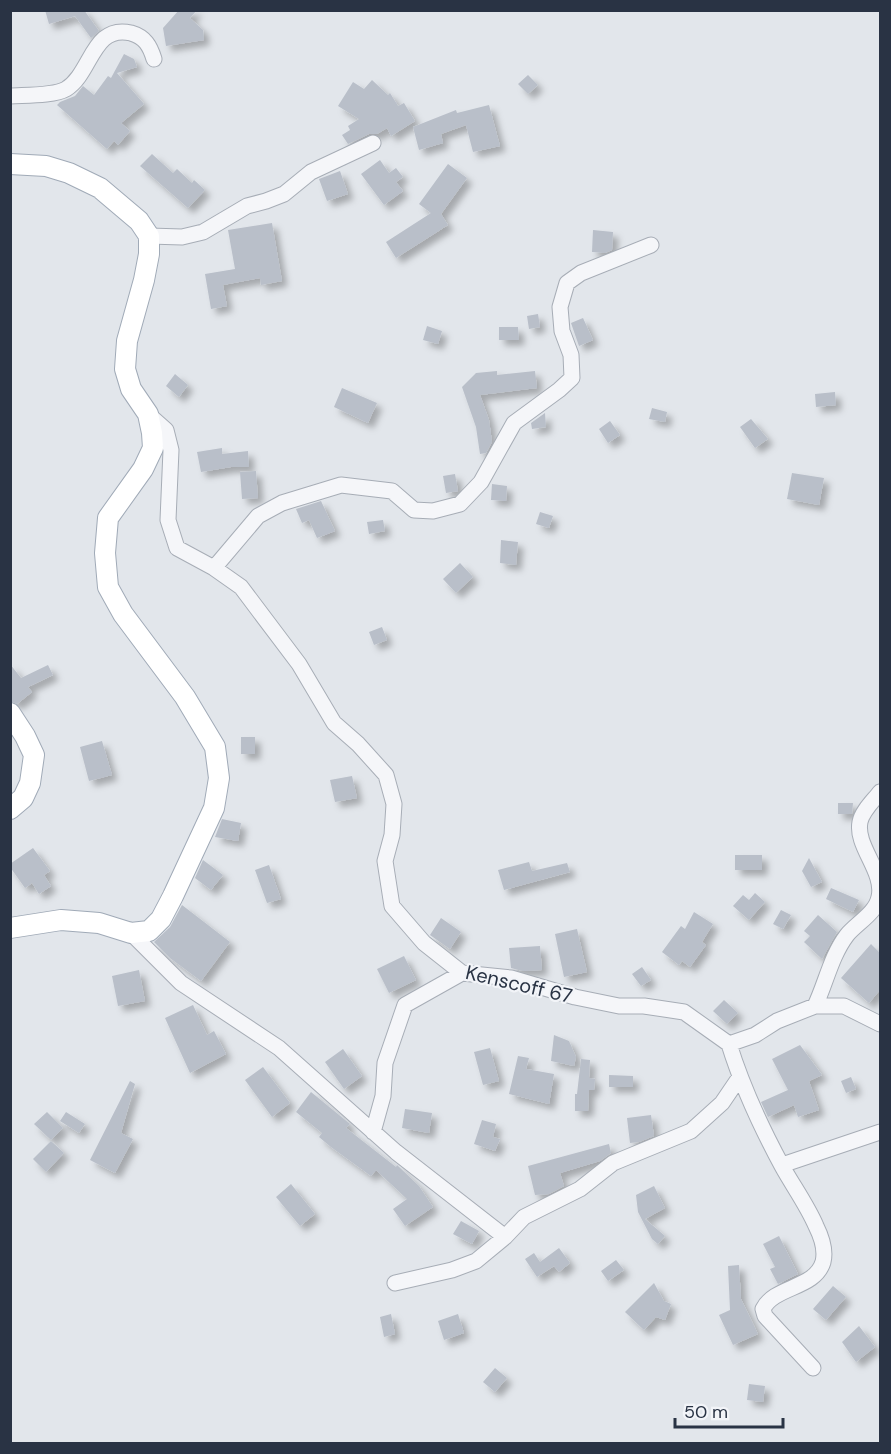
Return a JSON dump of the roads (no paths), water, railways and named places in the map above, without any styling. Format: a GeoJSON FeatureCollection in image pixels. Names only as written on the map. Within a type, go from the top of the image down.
{"type":"FeatureCollection","features":[{"type":"Feature","properties":{"kind":"main road"},"geometry":{"type":"LineString","coordinates":[[10,164],[46,166],[69,173],[100,188],[139,221],[149,236],[149,254],[127,341],[124,369],[131,389],[148,414],[153,433],[153,448],[143,469],[108,518],[105,553],[108,587],[123,615],[185,697],[215,747],[219,778],[214,808],[161,919],[149,931],[131,933],[99,923],[61,920],[10,928]]}},
{"type":"Feature","properties":{"kind":"main road"},"geometry":{"type":"LineString","coordinates":[[10,713],[34,755],[30,783],[23,798],[10,809]]}},
{"type":"Feature","properties":{"kind":"street"},"geometry":{"type":"LineString","coordinates":[[10,96],[63,90],[75,82],[99,43],[110,33],[119,31],[143,38],[152,50],[154,59]]}},
{"type":"Feature","properties":{"kind":"street"},"geometry":{"type":"LineString","coordinates":[[149,236],[182,237],[203,232],[247,206],[284,194],[311,172],[373,143]]}},
{"type":"Feature","properties":{"kind":"street"},"geometry":{"type":"LineString","coordinates":[[214,568],[258,516],[282,503],[341,485],[392,492],[414,510],[432,512],[460,504],[481,482],[514,423],[572,378],[572,356],[562,331],[560,308],[567,283],[581,273],[651,245]]}},
{"type":"Feature","properties":{"kind":"street","name":"Kenscoff 67"},"geometry":{"type":"LineString","coordinates":[[148,414],[166,430],[171,450],[168,520],[177,548],[214,568],[242,587],[299,663],[334,723],[358,744],[386,775],[394,804],[392,835],[385,861],[392,906],[424,943],[462,973],[511,978],[575,997],[619,1006],[644,1006],[684,1011],[729,1044]]}},
{"type":"Feature","properties":{"kind":"street"},"geometry":{"type":"LineString","coordinates":[[815,1006],[836,951],[876,906],[879,898],[880,883],[861,835],[860,822],[880,792]]}},
{"type":"Feature","properties":{"kind":"street"},"geometry":{"type":"LineString","coordinates":[[131,933],[181,983],[279,1048],[373,1132],[505,1237]]}},
{"type":"Feature","properties":{"kind":"street"},"geometry":{"type":"LineString","coordinates":[[373,1132],[383,1096],[385,1063],[405,1005],[462,973]]}},
{"type":"Feature","properties":{"kind":"street"},"geometry":{"type":"LineString","coordinates":[[813,1368],[763,1312],[763,1309],[767,1302],[804,1282],[818,1270],[823,1262],[824,1247],[817,1227],[782,1166],[739,1078],[729,1044],[755,1035],[777,1021],[815,1006],[844,1006],[880,1024]]}},
{"type":"Feature","properties":{"kind":"street"},"geometry":{"type":"LineString","coordinates":[[395,1282],[453,1270],[476,1261],[505,1237],[524,1217],[580,1190],[613,1163],[691,1131],[722,1103],[739,1078]]}},
{"type":"Feature","properties":{"kind":"street"},"geometry":{"type":"LineString","coordinates":[[782,1166],[880,1132]]}}]}
